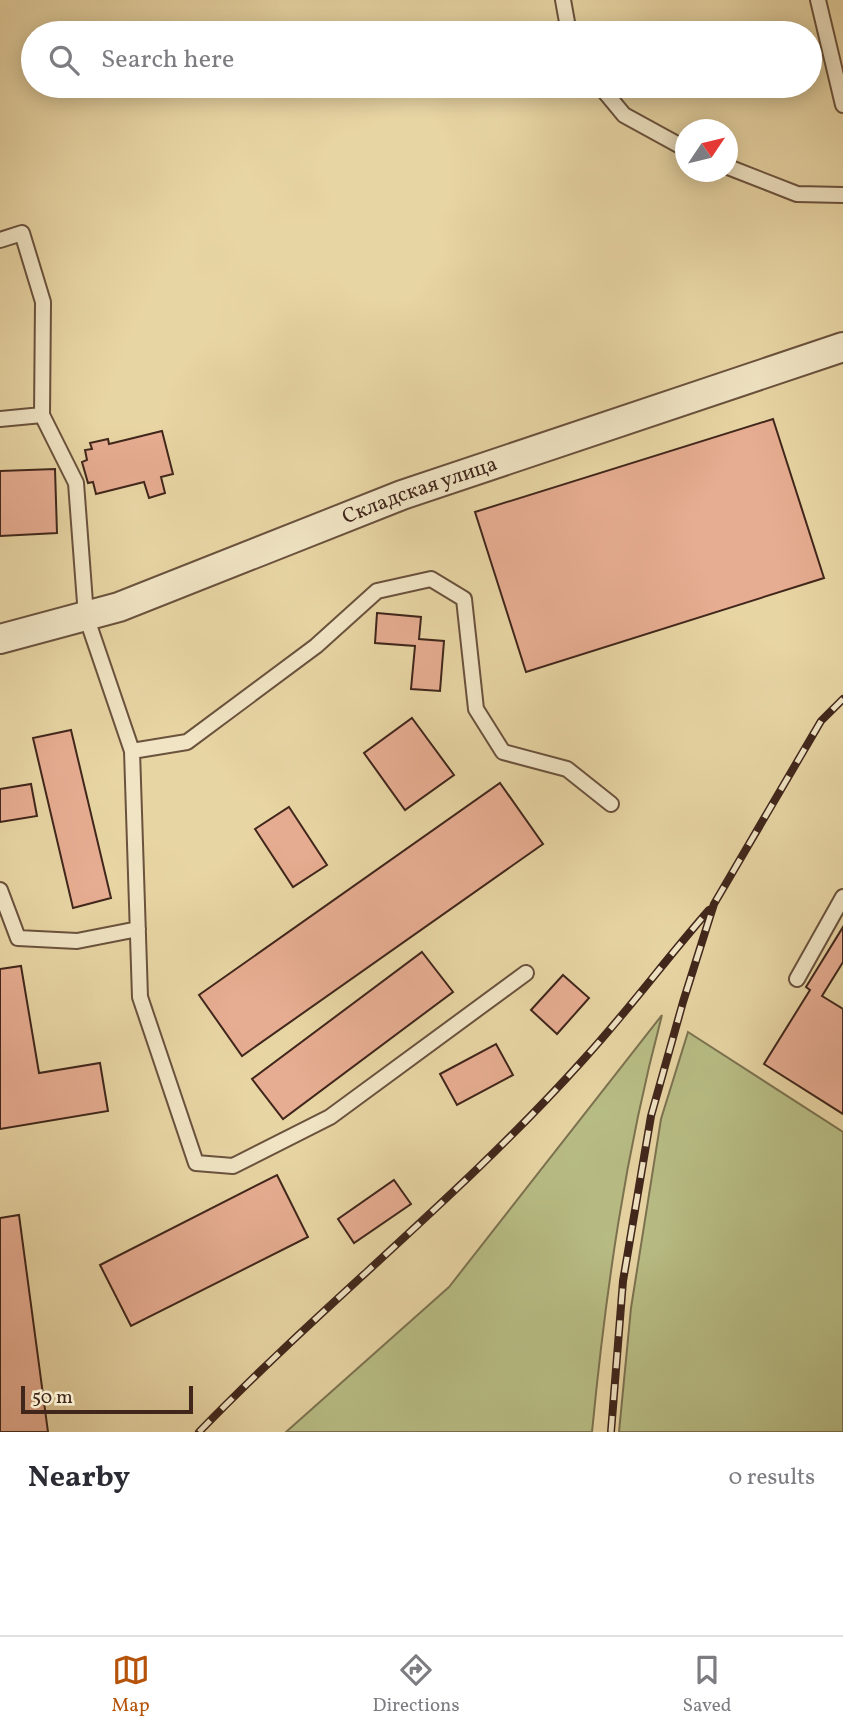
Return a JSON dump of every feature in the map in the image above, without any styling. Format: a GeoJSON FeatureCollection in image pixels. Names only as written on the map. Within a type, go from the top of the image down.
{"type":"FeatureCollection","features":[{"type":"Feature","properties":{"kind":"street","name":"Складская улица"},"geometry":{"type":"LineString","coordinates":[[0,639],[119,607],[402,495],[843,347]]}},
{"type":"Feature","properties":{"kind":"lane"},"geometry":{"type":"LineString","coordinates":[[563,0],[567,21]]}},
{"type":"Feature","properties":{"kind":"lane"},"geometry":{"type":"LineString","coordinates":[[818,0],[843,105]]}},
{"type":"Feature","properties":{"kind":"lane"},"geometry":{"type":"LineString","coordinates":[[610,98],[624,115],[675,143]]}},
{"type":"Feature","properties":{"kind":"lane"},"geometry":{"type":"LineString","coordinates":[[738,171],[797,194],[843,195]]}},
{"type":"Feature","properties":{"kind":"lane"},"geometry":{"type":"LineString","coordinates":[[0,240],[22,233],[43,302],[42,415],[76,483],[86,616],[132,751],[140,997],[196,1163],[233,1166],[330,1117],[526,973]]}},
{"type":"Feature","properties":{"kind":"lane"},"geometry":{"type":"LineString","coordinates":[[0,419],[42,415]]}},
{"type":"Feature","properties":{"kind":"lane"},"geometry":{"type":"LineString","coordinates":[[132,751],[187,742],[316,646],[377,591],[431,579],[464,599],[476,709],[503,752],[567,769],[611,804]]}},
{"type":"Feature","properties":{"kind":"lane"},"geometry":{"type":"LineString","coordinates":[[0,890],[18,938],[77,941],[138,929]]}},
{"type":"Feature","properties":{"kind":"lane"},"geometry":{"type":"LineString","coordinates":[[797,979],[843,897]]}},
{"type":"Feature","properties":{"kind":"green space"},"geometry":{"type":"Polygon","coordinates":[[[662,1015],[637,1119],[618,1222],[592,1432],[286,1432],[449,1287],[662,1015]]]}},
{"type":"Feature","properties":{"kind":"green space"},"geometry":{"type":"Polygon","coordinates":[[[688,1032],[843,1132],[843,1432],[619,1432],[631,1308],[661,1119],[688,1032]]]}},
{"type":"Feature","properties":{"kind":"building"},"geometry":{"type":"Polygon","coordinates":[[[773,419],[824,578],[526,672],[475,512],[773,419]]]}},
{"type":"Feature","properties":{"kind":"building"},"geometry":{"type":"Polygon","coordinates":[[[162,431],[173,474],[161,477],[165,493],[149,498],[144,482],[96,494],[93,482],[88,483],[82,462],[87,460],[85,450],[92,449],[90,443],[108,439],[109,444],[162,431]]]}},
{"type":"Feature","properties":{"kind":"building"},"geometry":{"type":"Polygon","coordinates":[[[55,469],[57,533],[0,536],[0,471],[55,469]]]}},
{"type":"Feature","properties":{"kind":"building"},"geometry":{"type":"Polygon","coordinates":[[[377,613],[421,617],[419,639],[444,641],[440,691],[411,689],[415,646],[375,643],[377,613]]]}},
{"type":"Feature","properties":{"kind":"building"},"geometry":{"type":"Polygon","coordinates":[[[412,718],[454,775],[405,810],[364,753],[412,718]]]}},
{"type":"Feature","properties":{"kind":"building"},"geometry":{"type":"Polygon","coordinates":[[[71,730],[111,898],[73,908],[33,738],[71,730]]]}},
{"type":"Feature","properties":{"kind":"building"},"geometry":{"type":"Polygon","coordinates":[[[500,783],[543,844],[242,1056],[199,995],[500,783]]]}},
{"type":"Feature","properties":{"kind":"building"},"geometry":{"type":"Polygon","coordinates":[[[31,784],[37,816],[0,822],[0,789],[31,784]]]}},
{"type":"Feature","properties":{"kind":"building"},"geometry":{"type":"Polygon","coordinates":[[[289,807],[327,865],[293,887],[255,829],[289,807]]]}},
{"type":"Feature","properties":{"kind":"building"},"geometry":{"type":"Polygon","coordinates":[[[843,927],[843,962],[822,996],[843,1009],[843,1114],[764,1064],[810,990],[806,987],[843,927]]]}},
{"type":"Feature","properties":{"kind":"building"},"geometry":{"type":"Polygon","coordinates":[[[422,952],[453,992],[283,1119],[252,1079],[422,952]]]}},
{"type":"Feature","properties":{"kind":"building"},"geometry":{"type":"Polygon","coordinates":[[[21,966],[39,1073],[100,1063],[108,1111],[0,1129],[0,969],[21,966]]]}},
{"type":"Feature","properties":{"kind":"building"},"geometry":{"type":"Polygon","coordinates":[[[563,975],[589,998],[557,1034],[531,1010],[563,975]]]}},
{"type":"Feature","properties":{"kind":"building"},"geometry":{"type":"Polygon","coordinates":[[[496,1044],[513,1075],[457,1105],[440,1074],[496,1044]]]}},
{"type":"Feature","properties":{"kind":"building"},"geometry":{"type":"Polygon","coordinates":[[[277,1175],[308,1237],[131,1326],[100,1265],[277,1175]]]}},
{"type":"Feature","properties":{"kind":"building"},"geometry":{"type":"Polygon","coordinates":[[[394,1180],[411,1204],[354,1243],[338,1219],[394,1180]]]}},
{"type":"Feature","properties":{"kind":"building"},"geometry":{"type":"Polygon","coordinates":[[[19,1215],[48,1432],[0,1432],[0,1218],[19,1215]]]}},
{"type":"Feature","properties":{"kind":"railway"},"geometry":{"type":"LineString","coordinates":[[611,1432],[623,1281],[651,1116],[714,904],[821,721],[843,699]]}},
{"type":"Feature","properties":{"kind":"railway"},"geometry":{"type":"LineString","coordinates":[[199,1432],[537,1109],[599,1042],[709,910]]}}]}
